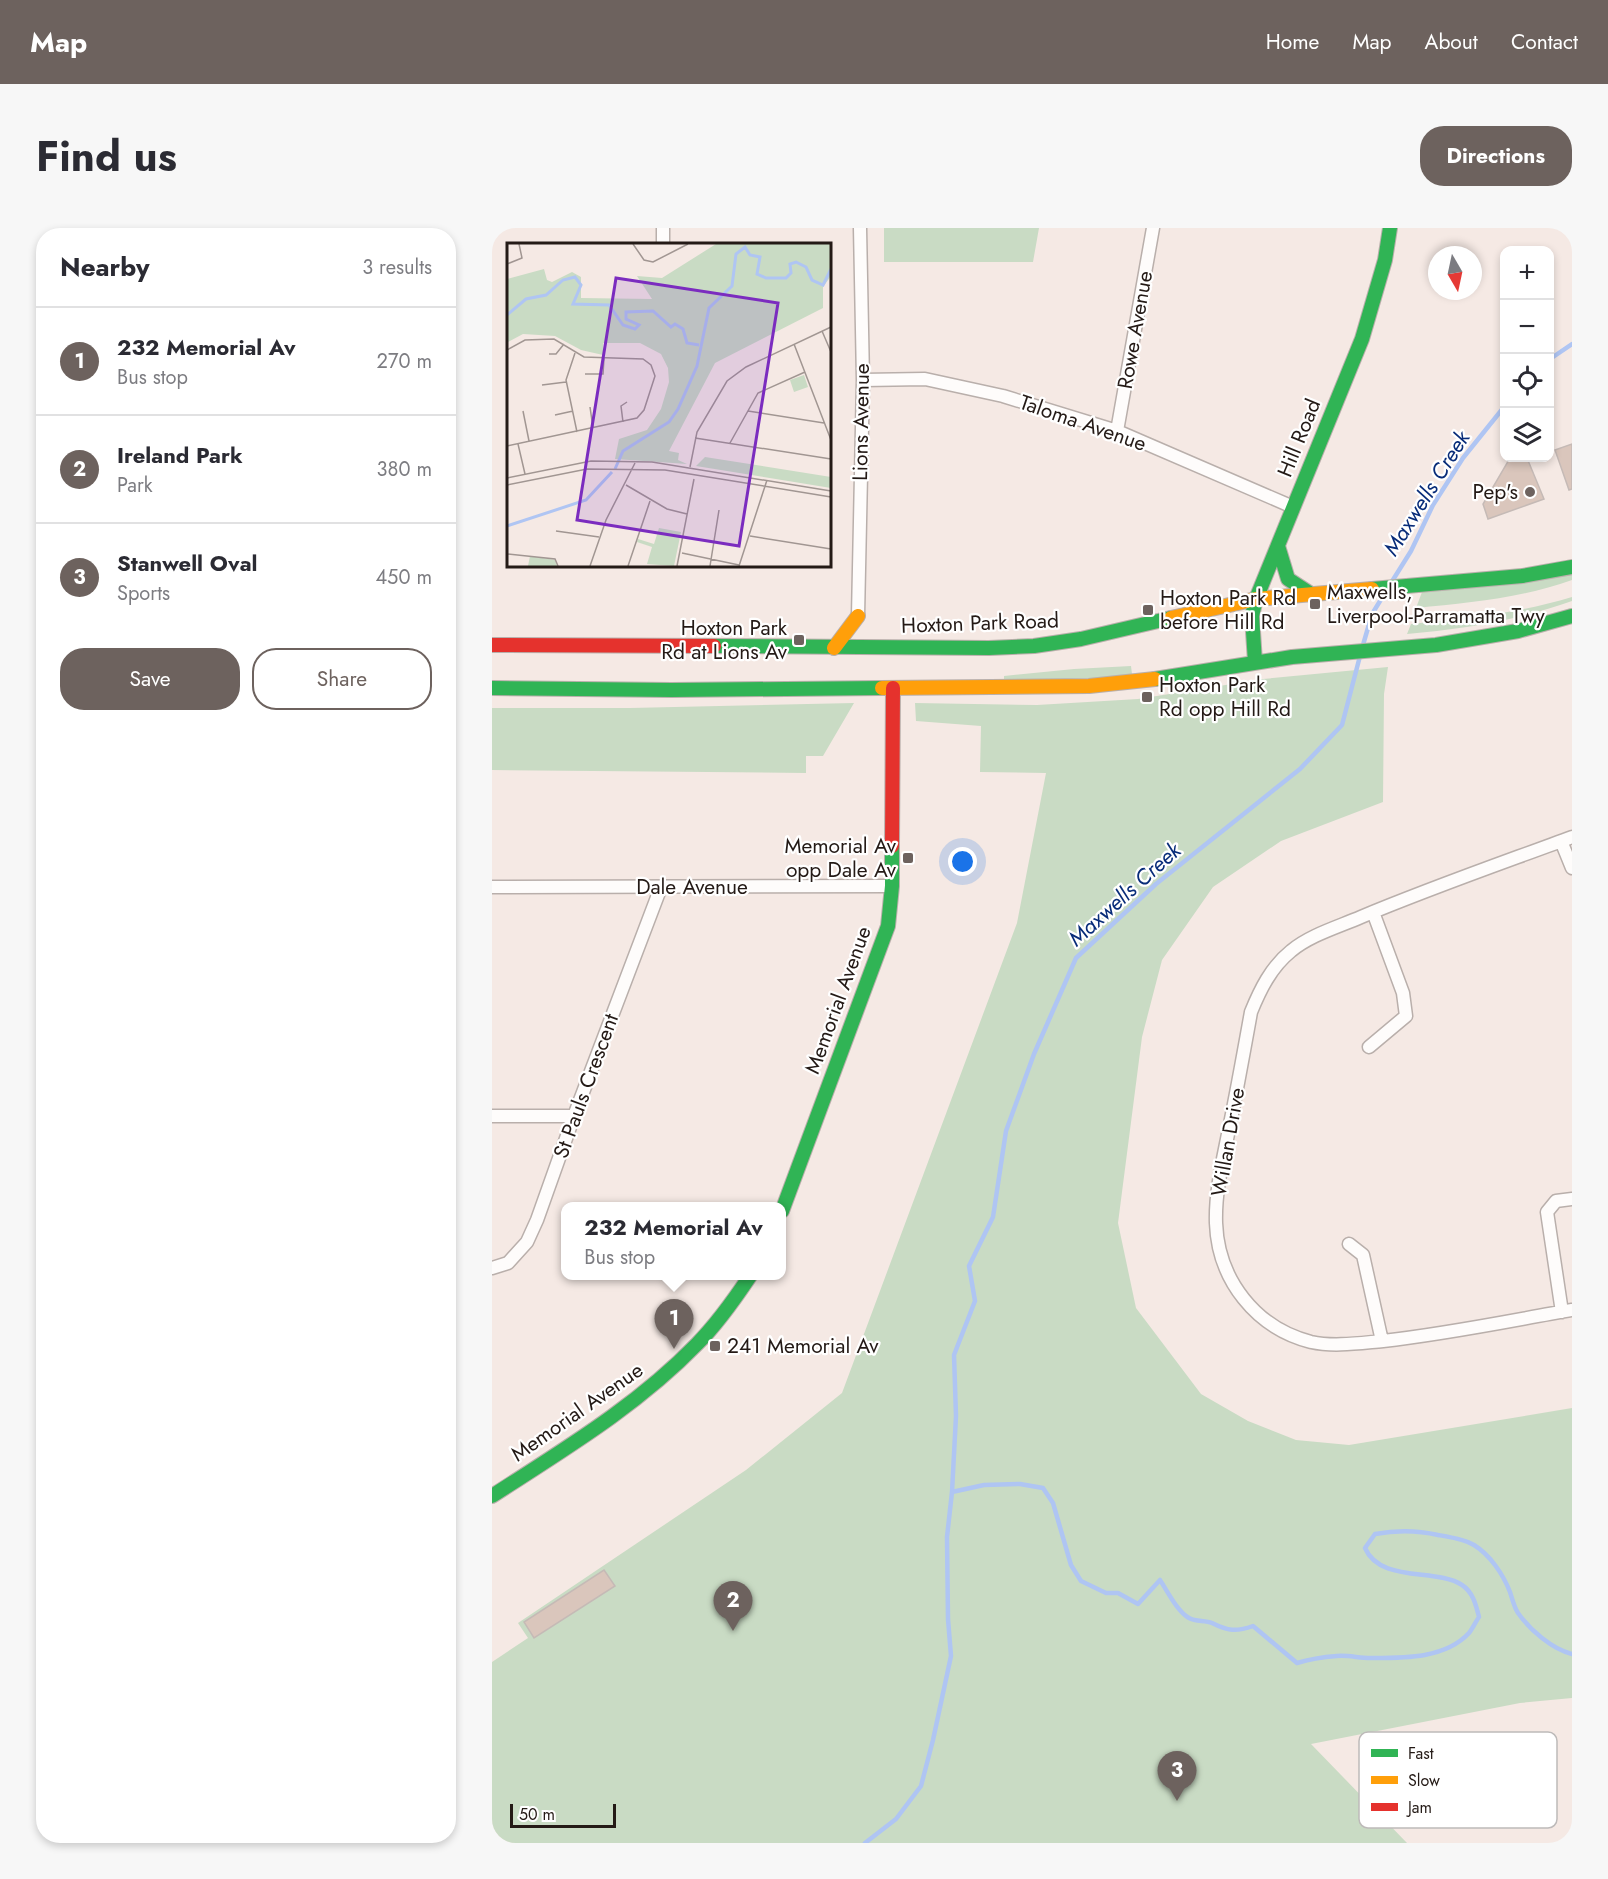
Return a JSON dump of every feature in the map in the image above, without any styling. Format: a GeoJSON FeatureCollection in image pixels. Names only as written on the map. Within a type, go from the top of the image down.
{"type":"FeatureCollection","features":[{"type":"Feature","properties":{"kind":"main road","name":"Hill Road"},"geometry":{"type":"LineString","coordinates":[[1255,662],[1252,616],[1256,599],[1362,339],[1385,260],[1390,228]]}},
{"type":"Feature","properties":{"kind":"main road"},"geometry":{"type":"LineString","coordinates":[[1278,546],[1288,579],[1311,594]]}},
{"type":"Feature","properties":{"kind":"main road","name":"Hoxton Park Road"},"geometry":{"type":"LineString","coordinates":[[492,645],[989,648],[1045,644],[1098,635],[1256,599],[1522,576],[1572,567]]}},
{"type":"Feature","properties":{"kind":"main road"},"geometry":{"type":"LineString","coordinates":[[834,648],[858,616]]}},
{"type":"Feature","properties":{"kind":"main road"},"geometry":{"type":"LineString","coordinates":[[492,688],[672,690],[1089,686],[1143,681],[1319,654],[1402,648],[1496,636],[1572,616]]}},
{"type":"Feature","properties":{"kind":"main road","name":"Memorial Avenue"},"geometry":{"type":"LineString","coordinates":[[785,1202],[888,926],[892,886],[893,687]]}},
{"type":"Feature","properties":{"kind":"main road","name":"Memorial Avenue"},"geometry":{"type":"LineString","coordinates":[[492,1496],[613,1415],[659,1381],[702,1340],[746,1280]]}},
{"type":"Feature","properties":{"kind":"street","name":"Lions Avenue"},"geometry":{"type":"LineString","coordinates":[[858,616],[863,380],[860,228]]}},
{"type":"Feature","properties":{"kind":"street","name":"Rowe Avenue"},"geometry":{"type":"LineString","coordinates":[[1117,431],[1153,228]]}},
{"type":"Feature","properties":{"kind":"street","name":"Taloma Avenue"},"geometry":{"type":"LineString","coordinates":[[863,380],[925,379],[1003,396],[1117,431],[1293,507]]}},
{"type":"Feature","properties":{"kind":"street"},"geometry":{"type":"LineString","coordinates":[[1567,839],[1572,868]]}},
{"type":"Feature","properties":{"kind":"street","name":"Willan Drive"},"geometry":{"type":"LineString","coordinates":[[1567,839],[1373,912],[1313,938],[1291,951],[1278,964],[1258,994],[1251,1012],[1223,1157],[1216,1224],[1218,1246],[1226,1272],[1238,1293],[1254,1312],[1273,1325],[1312,1342],[1335,1344],[1383,1341],[1567,1311]]}},
{"type":"Feature","properties":{"kind":"street","name":"Dale Avenue"},"geometry":{"type":"LineString","coordinates":[[492,887],[892,886]]}},
{"type":"Feature","properties":{"kind":"street","name":"St Pauls Crescent"},"geometry":{"type":"LineString","coordinates":[[492,1268],[508,1263],[527,1242],[537,1220],[573,1116],[661,887]]}},
{"type":"Feature","properties":{"kind":"street"},"geometry":{"type":"LineString","coordinates":[[1369,1047],[1406,1016],[1403,993],[1373,912]]}},
{"type":"Feature","properties":{"kind":"street"},"geometry":{"type":"LineString","coordinates":[[492,1116],[573,1116]]}},
{"type":"Feature","properties":{"kind":"street"},"geometry":{"type":"LineString","coordinates":[[1567,1311],[1547,1212],[1556,1201],[1572,1199]]}},
{"type":"Feature","properties":{"kind":"street"},"geometry":{"type":"LineString","coordinates":[[1349,1245],[1363,1255],[1383,1341]]}},
{"type":"Feature","properties":{"kind":"green space"},"geometry":{"type":"Polygon","coordinates":[[[884,228],[1039,228],[1033,262],[884,262],[884,228]]]}},
{"type":"Feature","properties":{"kind":"green space"},"geometry":{"type":"Polygon","coordinates":[[[1572,574],[1572,580],[1534,591],[1475,602],[1416,608],[1422,592],[1572,574]]]}},
{"type":"Feature","properties":{"kind":"green space"},"geometry":{"type":"Polygon","coordinates":[[[1572,597],[1572,601],[1552,608],[1511,618],[1407,634],[1411,624],[1492,615],[1572,597]]]}},
{"type":"Feature","properties":{"kind":"green space"},"geometry":{"type":"Polygon","coordinates":[[[1131,666],[1132,674],[1102,678],[1004,681],[1004,676],[1131,666]]]}},
{"type":"Feature","properties":{"kind":"green space"},"geometry":{"type":"Polygon","coordinates":[[[1388,667],[1384,694],[1383,802],[1281,841],[1213,887],[1162,960],[1142,1037],[1118,1223],[1136,1308],[1201,1394],[1248,1421],[1296,1440],[1349,1445],[1572,1408],[1572,1698],[1520,1703],[1372,1732],[1359,1732],[1359,1735],[1311,1744],[1359,1794],[1359,1828],[1392,1828],[1407,1843],[492,1843],[492,1662],[528,1638],[518,1623],[746,1470],[842,1393],[1017,923],[1046,773],[980,772],[981,726],[916,721],[915,703],[1037,705],[1138,699],[1263,679],[1388,667]]]}},
{"type":"Feature","properties":{"kind":"green space"},"geometry":{"type":"Polygon","coordinates":[[[854,703],[823,756],[806,756],[806,773],[492,770],[492,708],[630,708],[854,703]]]}},
{"type":"Feature","properties":{"kind":"building"},"geometry":{"type":"Polygon","coordinates":[[[1572,444],[1572,489],[1569,490],[1555,450],[1572,444]]]}},
{"type":"Feature","properties":{"kind":"building"},"geometry":{"type":"Polygon","coordinates":[[[1508,462],[1529,462],[1544,499],[1488,519],[1483,504],[1508,462]]]}},
{"type":"Feature","properties":{"kind":"building"},"geometry":{"type":"Polygon","coordinates":[[[604,1570],[615,1586],[534,1638],[524,1622],[604,1570]]]}},
{"type":"Feature","properties":{"kind":"waterway","name":"Maxwells Creek"},"geometry":{"type":"LineString","coordinates":[[1554,356],[1572,344]]}},
{"type":"Feature","properties":{"kind":"waterway","name":"Maxwells Creek"},"geometry":{"type":"LineString","coordinates":[[1391,583],[1411,551],[1433,505],[1463,458],[1503,408]]}},
{"type":"Feature","properties":{"kind":"waterway","name":"Maxwells Creek"},"geometry":{"type":"LineString","coordinates":[[1363,645],[1372,614],[1385,593]]}},
{"type":"Feature","properties":{"kind":"waterway","name":"Maxwells Creek"},"geometry":{"type":"LineString","coordinates":[[865,1843],[896,1819],[921,1786],[951,1656],[947,1537],[956,1416],[954,1355],[975,1301],[969,1266],[993,1217],[1006,1131],[1034,1054],[1076,958],[1156,884],[1300,769],[1342,725],[1360,656]]}},
{"type":"Feature","properties":{"kind":"waterway"},"geometry":{"type":"LineString","coordinates":[[952,1492],[984,1485],[1020,1484],[1043,1488],[1053,1503],[1071,1565],[1081,1581],[1106,1593],[1118,1593],[1138,1604],[1160,1580],[1177,1606],[1189,1618],[1232,1630],[1253,1626],[1297,1663],[1337,1656],[1409,1657],[1436,1652],[1459,1642],[1469,1633],[1479,1617],[1469,1591],[1451,1580],[1395,1571],[1372,1559],[1365,1548],[1375,1534],[1391,1532],[1422,1532],[1457,1538],[1474,1545],[1491,1560],[1504,1578],[1517,1611],[1529,1626],[1549,1643],[1572,1654]]}},
{"type":"Feature","properties":{"kind":"traffic: fast"},"geometry":{"type":"LineString","coordinates":[[1255,662],[1252,616],[1256,599],[1362,339],[1385,260],[1390,228]]}},
{"type":"Feature","properties":{"kind":"traffic: fast"},"geometry":{"type":"LineString","coordinates":[[1278,546],[1288,579],[1311,594]]}},
{"type":"Feature","properties":{"kind":"traffic: fast"},"geometry":{"type":"LineString","coordinates":[[1372,589],[1522,576],[1572,567]]}},
{"type":"Feature","properties":{"kind":"traffic: fast"},"geometry":{"type":"LineString","coordinates":[[1155,679],[1292,657],[1436,645],[1518,631],[1572,616]]}},
{"type":"Feature","properties":{"kind":"traffic: fast"},"geometry":{"type":"LineString","coordinates":[[714,646],[989,648],[1034,646],[1081,639],[1171,618]]}},
{"type":"Feature","properties":{"kind":"traffic: fast"},"geometry":{"type":"LineString","coordinates":[[492,688],[672,690],[882,688]]}},
{"type":"Feature","properties":{"kind":"traffic: fast"},"geometry":{"type":"LineString","coordinates":[[785,1202],[888,926],[892,886],[892,846]]}},
{"type":"Feature","properties":{"kind":"traffic: fast"},"geometry":{"type":"LineString","coordinates":[[492,1496],[599,1426],[650,1387],[704,1336],[725,1312],[747,1280]]}},
{"type":"Feature","properties":{"kind":"traffic: slow"},"geometry":{"type":"LineString","coordinates":[[1171,618],[1256,599],[1372,589]]}},
{"type":"Feature","properties":{"kind":"traffic: slow"},"geometry":{"type":"LineString","coordinates":[[834,648],[858,616]]}},
{"type":"Feature","properties":{"kind":"traffic: slow"},"geometry":{"type":"LineString","coordinates":[[882,688],[1089,686],[1155,679]]}},
{"type":"Feature","properties":{"kind":"traffic: jam"},"geometry":{"type":"LineString","coordinates":[[492,645],[714,646]]}},
{"type":"Feature","properties":{"kind":"traffic: jam"},"geometry":{"type":"LineString","coordinates":[[892,846],[893,688]]}},
{"type":"Feature","properties":{"kind":"place","name":"Pep's"},"geometry":{"type":"Point","coordinates":[1530,492]}},
{"type":"Feature","properties":{"kind":"place","name":"Maxwells, Liverpool-Parramatta Twy"},"geometry":{"type":"Point","coordinates":[1315,604]}},
{"type":"Feature","properties":{"kind":"place","name":"Hoxton Park Rd before Hill Rd"},"geometry":{"type":"Point","coordinates":[1148,610]}},
{"type":"Feature","properties":{"kind":"place","name":"Hoxton Park Rd at Lions Av"},"geometry":{"type":"Point","coordinates":[799,640]}},
{"type":"Feature","properties":{"kind":"place","name":"Hoxton Park Rd opp Hill Rd"},"geometry":{"type":"Point","coordinates":[1147,697]}},
{"type":"Feature","properties":{"kind":"place","name":"Memorial Av opp Dale Av"},"geometry":{"type":"Point","coordinates":[908,858]}},
{"type":"Feature","properties":{"kind":"place","name":"241 Memorial Av"},"geometry":{"type":"Point","coordinates":[715,1346]}},
{"type":"Feature","properties":{"kind":"place","name":"232 Memorial Av"},"geometry":{"type":"Point","coordinates":[674,1349]}},
{"type":"Feature","properties":{"kind":"place","name":"Ireland Park"},"geometry":{"type":"Point","coordinates":[733,1631]}},
{"type":"Feature","properties":{"kind":"place","name":"Stanwell Oval"},"geometry":{"type":"Point","coordinates":[1177,1801]}}]}
